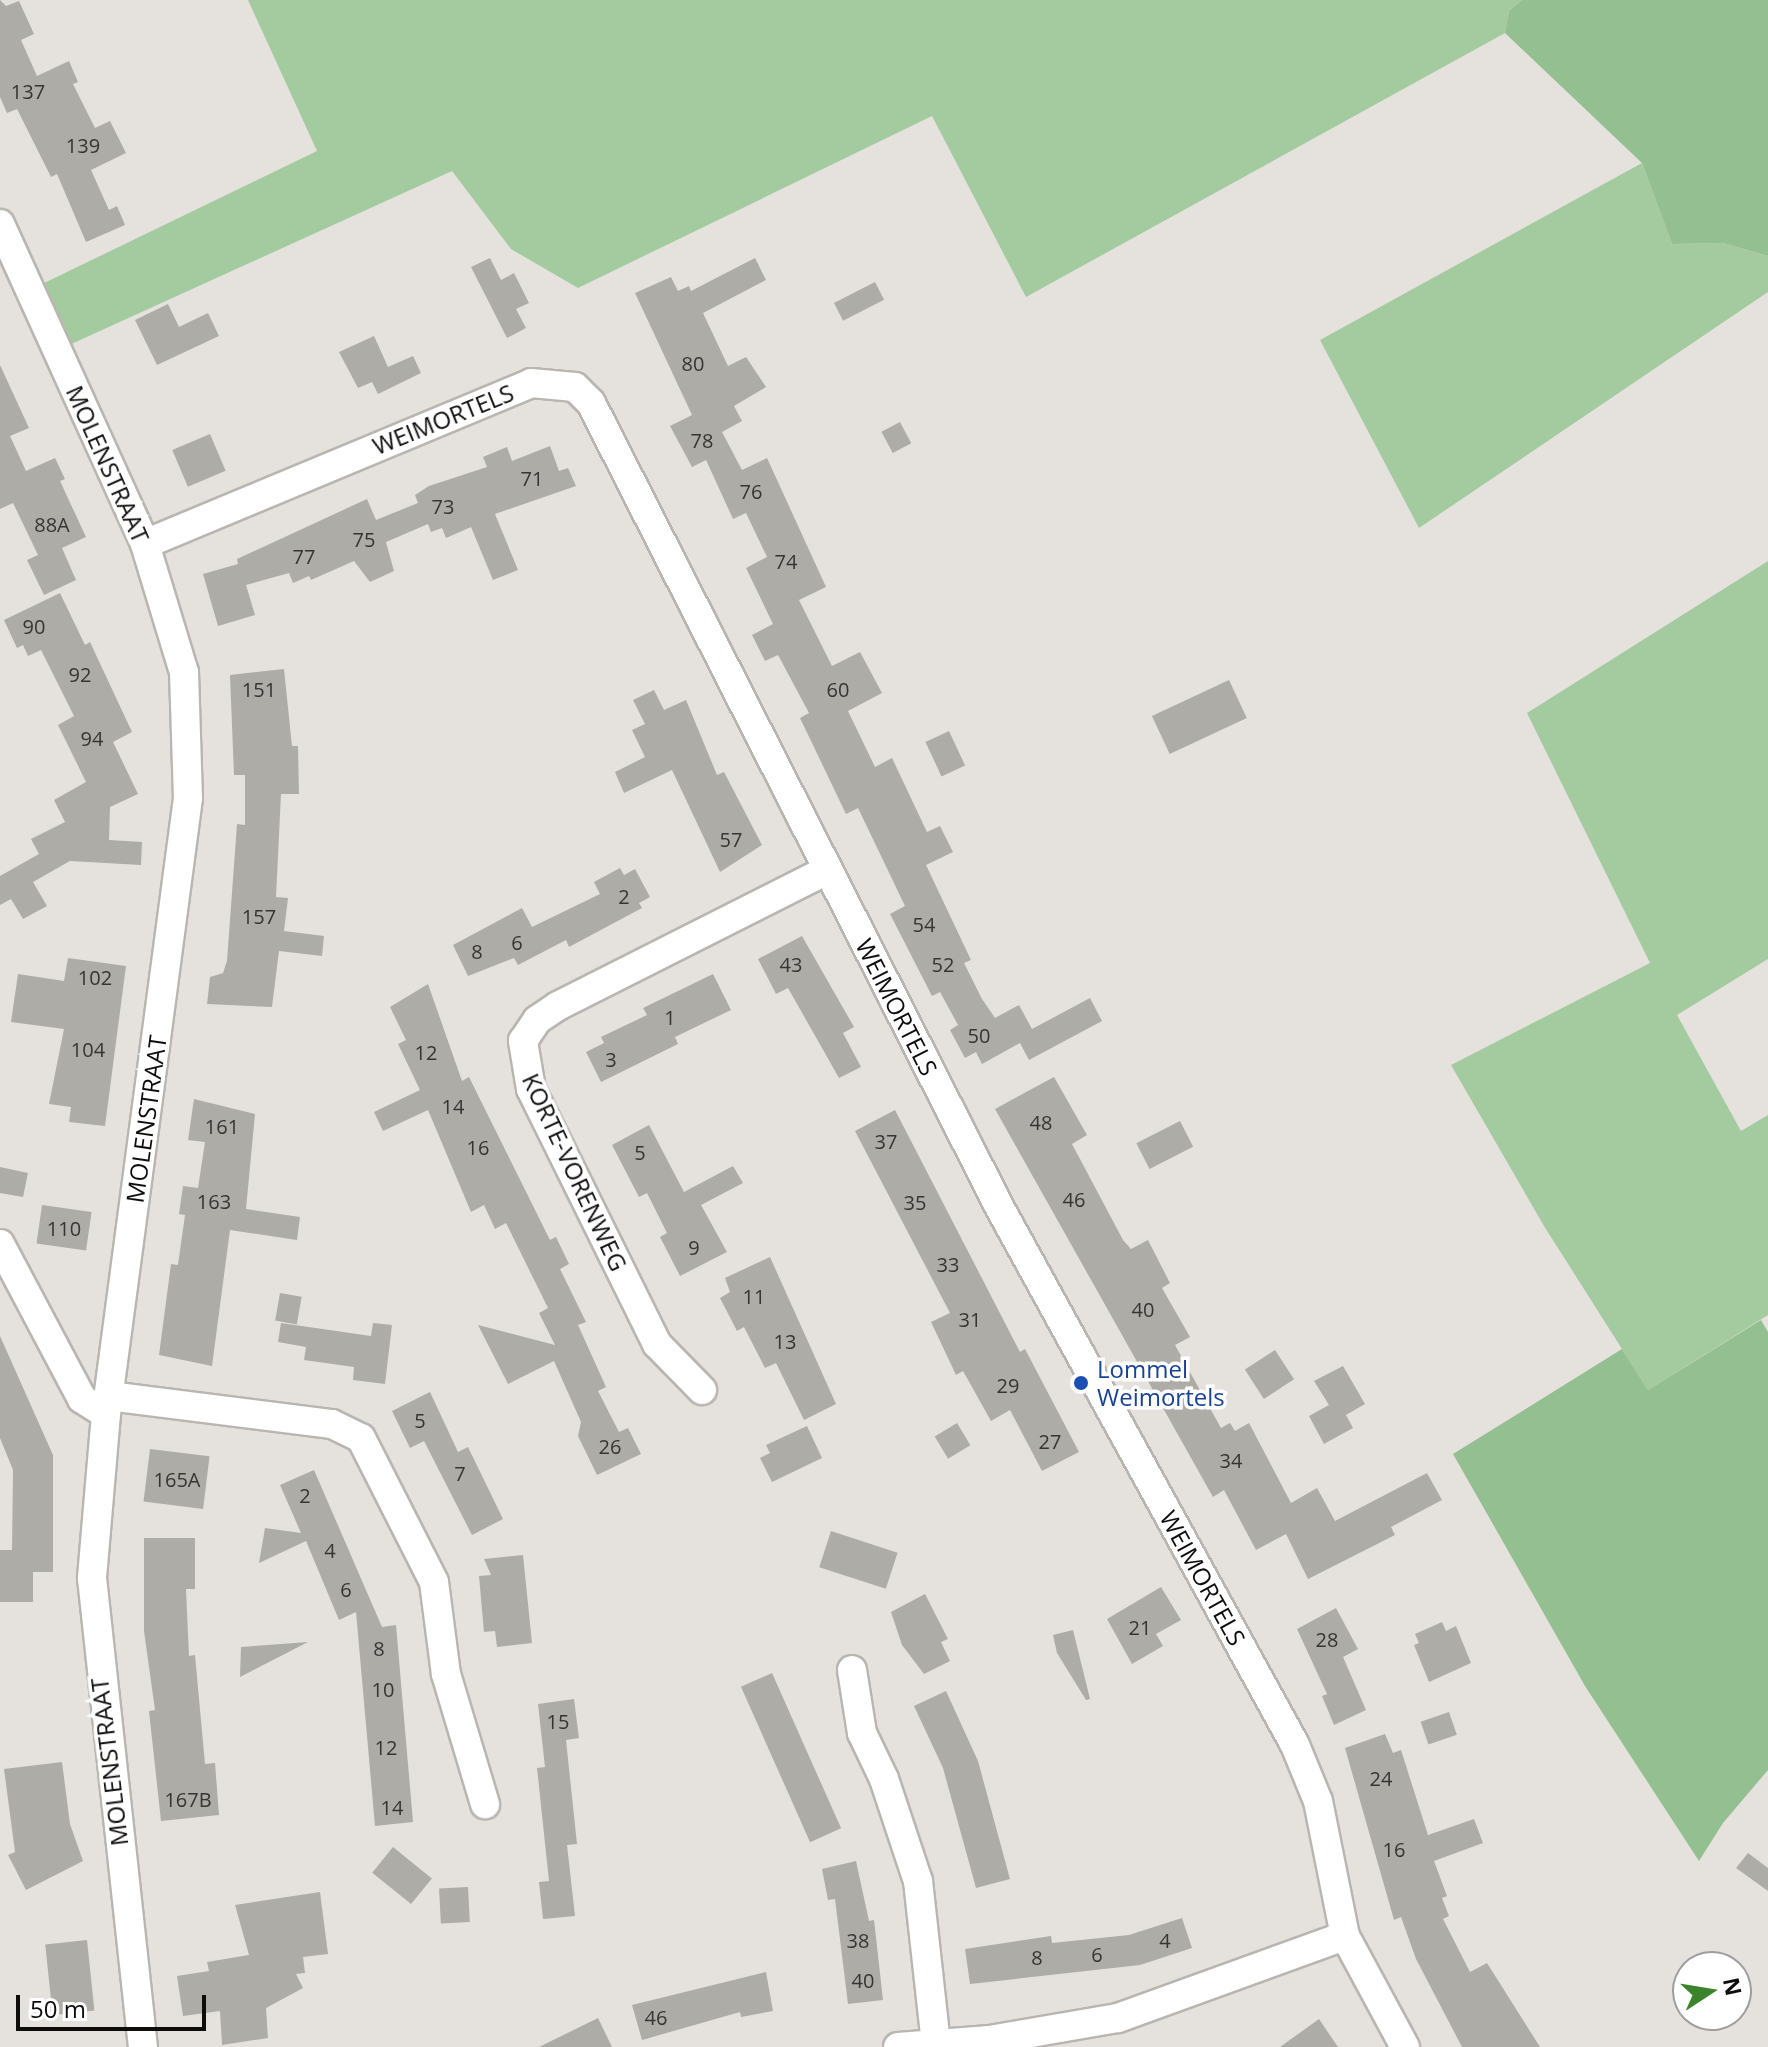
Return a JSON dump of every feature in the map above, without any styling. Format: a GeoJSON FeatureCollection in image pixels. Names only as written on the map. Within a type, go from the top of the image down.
{"type":"FeatureCollection","features":[{"type":"Feature","properties":{"kind":"street","name":"MOLENSTRAAT"},"geometry":{"type":"LineString","coordinates":[[0,224],[145,544],[184,672],[188,798],[107,1405],[92,1578],[96,1646],[143,2047]]}},
{"type":"Feature","properties":{"kind":"street","name":"WEIMORTELS"},"geometry":{"type":"LineString","coordinates":[[145,544],[510,390],[556,382],[575,387],[591,403],[1001,1210],[1295,1745],[1318,1801],[1345,1936],[1405,2047]]}},
{"type":"Feature","properties":{"kind":"street","name":"KORTE-VORENWEG"},"geometry":{"type":"LineString","coordinates":[[702,1390],[657,1344],[531,1089],[523,1041],[537,1020],[558,1006],[827,870]]}},
{"type":"Feature","properties":{"kind":"street"},"geometry":{"type":"LineString","coordinates":[[0,1244],[82,1399],[107,1405],[332,1424],[361,1438],[434,1582],[446,1674],[485,1804]]}},
{"type":"Feature","properties":{"kind":"street"},"geometry":{"type":"LineString","coordinates":[[852,1670],[862,1733],[884,1779],[918,1881],[936,2043]]}},
{"type":"Feature","properties":{"kind":"street"},"geometry":{"type":"LineString","coordinates":[[898,2047],[1061,2030],[1118,2018],[1345,1936]]}},
{"type":"Feature","properties":{"kind":"green space"},"geometry":{"type":"Polygon","coordinates":[[[248,0],[1522,0],[1509,11],[1505,33],[1026,297],[932,116],[578,288],[511,249],[452,171],[67,346],[38,286],[317,151],[248,0]]]}},
{"type":"Feature","properties":{"kind":"green space"},"geometry":{"type":"Polygon","coordinates":[[[1522,0],[1768,0],[1768,256],[1723,243],[1672,244],[1642,163],[1505,33],[1509,11],[1522,0]]]}},
{"type":"Feature","properties":{"kind":"green space"},"geometry":{"type":"Polygon","coordinates":[[[1642,163],[1672,244],[1723,243],[1768,256],[1768,292],[1419,528],[1320,340],[1642,163]]]}},
{"type":"Feature","properties":{"kind":"green space"},"geometry":{"type":"Polygon","coordinates":[[[1768,561],[1768,959],[1677,1015],[1741,1131],[1768,1115],[1768,1315],[1648,1390],[1544,1226],[1451,1065],[1650,963],[1527,713],[1768,561]]]}},
{"type":"Feature","properties":{"kind":"green space"},"geometry":{"type":"Polygon","coordinates":[[[1761,1320],[1768,1332],[1768,1770],[1723,1823],[1699,1861],[1585,1686],[1453,1454],[1622,1349],[1648,1390],[1761,1320]]]}},
{"type":"Feature","properties":{"kind":"building"},"geometry":{"type":"Polygon","coordinates":[[[0,0],[6,6],[19,1],[34,34],[21,40],[37,76],[69,61],[78,82],[73,84],[95,128],[110,121],[126,153],[91,170],[109,210],[117,206],[125,225],[86,242],[57,174],[51,177],[17,109],[7,113],[0,97],[0,0]]]}},
{"type":"Feature","properties":{"kind":"building"},"geometry":{"type":"Polygon","coordinates":[[[490,258],[501,280],[514,273],[529,303],[516,309],[526,328],[507,338],[471,267],[490,258]]]}},
{"type":"Feature","properties":{"kind":"building"},"geometry":{"type":"Polygon","coordinates":[[[755,258],[766,280],[703,313],[728,366],[746,357],[766,387],[734,406],[742,421],[722,432],[742,470],[767,458],[826,587],[799,600],[832,666],[860,652],[882,693],[848,711],[875,767],[892,758],[927,832],[940,826],[953,852],[926,865],[971,960],[964,963],[982,999],[995,1018],[1019,1005],[1032,1029],[1090,998],[1102,1021],[1029,1060],[1020,1043],[982,1064],[976,1052],[965,1058],[950,1030],[958,1025],[940,992],[932,996],[890,914],[905,906],[858,808],[846,814],[800,718],[809,713],[778,655],[765,661],[752,635],[773,624],[746,568],[767,557],[746,513],[733,519],[706,460],[692,467],[670,426],[692,415],[635,293],[671,277],[678,291],[689,286],[691,291],[755,258]]]}},
{"type":"Feature","properties":{"kind":"building"},"geometry":{"type":"Polygon","coordinates":[[[875,282],[884,300],[843,321],[834,303],[875,282]]]}},
{"type":"Feature","properties":{"kind":"building"},"geometry":{"type":"Polygon","coordinates":[[[168,304],[179,327],[208,313],[219,336],[157,365],[135,320],[168,304]]]}},
{"type":"Feature","properties":{"kind":"building"},"geometry":{"type":"Polygon","coordinates":[[[374,336],[388,367],[413,356],[421,373],[378,394],[372,382],[358,388],[339,352],[374,336]]]}},
{"type":"Feature","properties":{"kind":"building"},"geometry":{"type":"Polygon","coordinates":[[[0,365],[29,428],[10,436],[26,471],[55,458],[65,479],[60,481],[86,537],[62,548],[76,580],[44,595],[27,560],[38,555],[13,503],[0,509],[0,365]]]}},
{"type":"Feature","properties":{"kind":"building"},"geometry":{"type":"Polygon","coordinates":[[[900,422],[911,443],[893,453],[881,432],[900,422]]]}},
{"type":"Feature","properties":{"kind":"building"},"geometry":{"type":"Polygon","coordinates":[[[210,434],[226,471],[188,487],[172,450],[210,434]]]}},
{"type":"Feature","properties":{"kind":"building"},"geometry":{"type":"Polygon","coordinates":[[[550,446],[559,471],[568,468],[576,486],[495,514],[518,570],[493,580],[471,527],[446,538],[442,528],[431,532],[428,524],[386,542],[394,571],[370,582],[354,561],[311,580],[309,576],[293,583],[289,573],[246,585],[255,615],[218,626],[203,574],[238,564],[237,559],[367,499],[376,520],[418,503],[415,495],[429,486],[487,467],[483,457],[507,447],[512,461],[550,446]]]}},
{"type":"Feature","properties":{"kind":"building"},"geometry":{"type":"Polygon","coordinates":[[[60,593],[85,645],[90,642],[132,732],[113,742],[138,794],[110,807],[109,840],[142,842],[141,865],[70,861],[33,882],[47,906],[23,919],[11,899],[0,905],[0,876],[39,854],[31,839],[65,822],[54,800],[86,782],[58,725],[74,716],[41,650],[28,656],[23,645],[17,648],[4,620],[60,593]]]}},
{"type":"Feature","properties":{"kind":"building"},"geometry":{"type":"Polygon","coordinates":[[[284,669],[292,746],[298,746],[299,794],[281,794],[276,897],[288,898],[284,931],[324,936],[322,956],[279,951],[272,1007],[207,1004],[210,977],[223,973],[227,961],[237,824],[245,825],[245,775],[234,775],[230,675],[284,669]]]}},
{"type":"Feature","properties":{"kind":"building"},"geometry":{"type":"Polygon","coordinates":[[[1229,680],[1247,718],[1170,754],[1152,716],[1229,680]]]}},
{"type":"Feature","properties":{"kind":"building"},"geometry":{"type":"Polygon","coordinates":[[[654,690],[664,710],[686,700],[717,775],[724,772],[762,845],[720,872],[672,770],[624,793],[615,772],[645,757],[632,730],[645,724],[633,700],[654,690]]]}},
{"type":"Feature","properties":{"kind":"building"},"geometry":{"type":"Polygon","coordinates":[[[949,731],[965,765],[941,776],[925,742],[949,731]]]}},
{"type":"Feature","properties":{"kind":"building"},"geometry":{"type":"Polygon","coordinates":[[[620,868],[624,875],[635,869],[650,897],[639,903],[642,908],[569,947],[566,940],[518,965],[514,958],[468,976],[453,945],[522,908],[532,927],[600,894],[594,882],[620,868]]]}},
{"type":"Feature","properties":{"kind":"building"},"geometry":{"type":"Polygon","coordinates":[[[802,936],[854,1027],[843,1033],[861,1067],[839,1078],[788,988],[776,994],[758,959],[802,936]]]}},
{"type":"Feature","properties":{"kind":"building"},"geometry":{"type":"Polygon","coordinates":[[[68,958],[126,966],[105,1126],[69,1122],[71,1107],[49,1104],[64,1029],[11,1022],[18,974],[64,981],[68,958]]]}},
{"type":"Feature","properties":{"kind":"building"},"geometry":{"type":"Polygon","coordinates":[[[713,974],[731,1010],[675,1037],[678,1044],[601,1082],[586,1052],[604,1043],[601,1037],[647,1015],[643,1008],[713,974]]]}},
{"type":"Feature","properties":{"kind":"building"},"geometry":{"type":"Polygon","coordinates":[[[428,984],[462,1081],[469,1077],[550,1240],[556,1237],[569,1264],[560,1269],[586,1322],[578,1325],[606,1387],[598,1391],[619,1432],[628,1428],[641,1454],[597,1475],[578,1436],[581,1422],[554,1361],[508,1384],[478,1325],[555,1345],[539,1313],[548,1308],[506,1223],[495,1229],[484,1205],[471,1212],[428,1110],[383,1131],[374,1112],[420,1090],[398,1044],[406,1040],[390,1007],[428,984]]]}},
{"type":"Feature","properties":{"kind":"building"},"geometry":{"type":"Polygon","coordinates":[[[1054,1077],[1087,1135],[1072,1144],[1123,1240],[1131,1249],[1148,1240],[1170,1283],[1162,1288],[1190,1337],[1175,1345],[1221,1428],[1230,1423],[1235,1431],[1249,1423],[1291,1503],[1317,1488],[1335,1521],[1427,1473],[1442,1500],[1391,1527],[1395,1535],[1308,1579],[1286,1534],[1256,1550],[1224,1490],[1213,1497],[995,1109],[1054,1077]]]}},
{"type":"Feature","properties":{"kind":"building"},"geometry":{"type":"Polygon","coordinates":[[[194,1099],[255,1114],[246,1209],[300,1217],[297,1240],[230,1230],[212,1366],[159,1355],[171,1264],[178,1265],[185,1215],[179,1214],[183,1186],[198,1188],[205,1142],[188,1140],[194,1099]]]}},
{"type":"Feature","properties":{"kind":"building"},"geometry":{"type":"Polygon","coordinates":[[[895,1110],[1020,1352],[1025,1349],[1079,1452],[1042,1471],[1010,1410],[991,1421],[963,1371],[956,1375],[931,1322],[950,1313],[855,1131],[895,1110]]]}},
{"type":"Feature","properties":{"kind":"building"},"geometry":{"type":"Polygon","coordinates":[[[1180,1121],[1193,1147],[1150,1169],[1136,1143],[1180,1121]]]}},
{"type":"Feature","properties":{"kind":"building"},"geometry":{"type":"Polygon","coordinates":[[[649,1125],[684,1192],[733,1166],[743,1183],[701,1205],[727,1252],[680,1276],[660,1237],[667,1233],[647,1193],[639,1197],[612,1145],[649,1125]]]}},
{"type":"Feature","properties":{"kind":"building"},"geometry":{"type":"Polygon","coordinates":[[[0,1167],[28,1173],[23,1197],[0,1193],[0,1167]]]}},
{"type":"Feature","properties":{"kind":"building"},"geometry":{"type":"Polygon","coordinates":[[[42,1205],[92,1212],[86,1251],[37,1244],[42,1205]]]}},
{"type":"Feature","properties":{"kind":"building"},"geometry":{"type":"Polygon","coordinates":[[[770,1257],[836,1404],[804,1420],[776,1363],[765,1368],[744,1327],[737,1331],[720,1298],[730,1292],[725,1278],[770,1257]]]}},
{"type":"Feature","properties":{"kind":"building"},"geometry":{"type":"Polygon","coordinates":[[[280,1293],[302,1297],[297,1324],[275,1321],[280,1293]]]}},
{"type":"Feature","properties":{"kind":"building"},"geometry":{"type":"Polygon","coordinates":[[[281,1323],[371,1336],[373,1323],[392,1325],[385,1384],[353,1380],[354,1367],[304,1360],[306,1347],[278,1342],[281,1323]]]}},
{"type":"Feature","properties":{"kind":"building"},"geometry":{"type":"Polygon","coordinates":[[[0,1336],[53,1455],[53,1572],[33,1572],[33,1602],[0,1602],[0,1550],[12,1550],[13,1470],[0,1438],[0,1336]]]}},
{"type":"Feature","properties":{"kind":"building"},"geometry":{"type":"Polygon","coordinates":[[[1275,1350],[1294,1379],[1264,1399],[1245,1370],[1275,1350]]]}},
{"type":"Feature","properties":{"kind":"building"},"geometry":{"type":"Polygon","coordinates":[[[1343,1366],[1365,1404],[1346,1415],[1353,1428],[1324,1444],[1309,1416],[1329,1405],[1314,1381],[1343,1366]]]}},
{"type":"Feature","properties":{"kind":"building"},"geometry":{"type":"Polygon","coordinates":[[[430,1392],[458,1452],[468,1447],[503,1519],[472,1535],[424,1441],[410,1448],[392,1411],[430,1392]]]}},
{"type":"Feature","properties":{"kind":"building"},"geometry":{"type":"Polygon","coordinates":[[[957,1423],[970,1445],[948,1459],[935,1436],[957,1423]]]}},
{"type":"Feature","properties":{"kind":"building"},"geometry":{"type":"Polygon","coordinates":[[[807,1426],[822,1458],[772,1482],[760,1458],[770,1453],[766,1445],[807,1426]]]}},
{"type":"Feature","properties":{"kind":"building"},"geometry":{"type":"Polygon","coordinates":[[[150,1449],[210,1456],[203,1509],[144,1502],[150,1449]]]}},
{"type":"Feature","properties":{"kind":"building"},"geometry":{"type":"Polygon","coordinates":[[[314,1470],[382,1627],[396,1625],[413,1822],[375,1826],[356,1612],[339,1620],[306,1541],[259,1563],[265,1528],[301,1533],[280,1485],[314,1470]]]}},
{"type":"Feature","properties":{"kind":"building"},"geometry":{"type":"Polygon","coordinates":[[[831,1531],[898,1553],[886,1589],[819,1567],[831,1531]]]}},
{"type":"Feature","properties":{"kind":"building"},"geometry":{"type":"Polygon","coordinates":[[[144,1538],[195,1538],[195,1589],[186,1589],[189,1656],[195,1655],[205,1764],[215,1763],[219,1815],[161,1821],[149,1711],[155,1710],[144,1631],[144,1538]]]}},
{"type":"Feature","properties":{"kind":"building"},"geometry":{"type":"Polygon","coordinates":[[[523,1555],[532,1643],[497,1647],[495,1631],[484,1632],[479,1576],[491,1575],[484,1559],[523,1555]]]}},
{"type":"Feature","properties":{"kind":"building"},"geometry":{"type":"Polygon","coordinates":[[[1161,1587],[1181,1620],[1156,1634],[1163,1646],[1132,1664],[1107,1619],[1161,1587]]]}},
{"type":"Feature","properties":{"kind":"building"},"geometry":{"type":"Polygon","coordinates":[[[925,1594],[948,1639],[941,1642],[950,1661],[924,1674],[902,1645],[891,1612],[925,1594]]]}},
{"type":"Feature","properties":{"kind":"building"},"geometry":{"type":"Polygon","coordinates":[[[1336,1608],[1358,1649],[1343,1657],[1366,1710],[1334,1725],[1322,1696],[1327,1694],[1297,1629],[1336,1608]]]}},
{"type":"Feature","properties":{"kind":"building"},"geometry":{"type":"Polygon","coordinates":[[[1442,1622],[1446,1631],[1456,1626],[1471,1663],[1429,1682],[1414,1645],[1419,1643],[1415,1634],[1442,1622]]]}},
{"type":"Feature","properties":{"kind":"building"},"geometry":{"type":"Polygon","coordinates":[[[1073,1630],[1090,1699],[1086,1700],[1057,1653],[1053,1635],[1073,1630]]]}},
{"type":"Feature","properties":{"kind":"building"},"geometry":{"type":"Polygon","coordinates":[[[308,1642],[240,1677],[241,1647],[308,1642]]]}},
{"type":"Feature","properties":{"kind":"building"},"geometry":{"type":"Polygon","coordinates":[[[772,1673],[841,1828],[810,1842],[741,1687],[772,1673]]]}},
{"type":"Feature","properties":{"kind":"building"},"geometry":{"type":"Polygon","coordinates":[[[946,1691],[978,1761],[1010,1879],[976,1888],[943,1768],[914,1706],[946,1691]]]}},
{"type":"Feature","properties":{"kind":"building"},"geometry":{"type":"Polygon","coordinates":[[[574,1699],[579,1738],[566,1740],[577,1844],[567,1845],[575,1916],[543,1919],[539,1882],[549,1881],[537,1768],[545,1767],[538,1704],[574,1699]]]}},
{"type":"Feature","properties":{"kind":"building"},"geometry":{"type":"Polygon","coordinates":[[[1449,1712],[1457,1735],[1428,1744],[1421,1722],[1449,1712]]]}},
{"type":"Feature","properties":{"kind":"building"},"geometry":{"type":"Polygon","coordinates":[[[1385,1734],[1393,1753],[1401,1750],[1428,1835],[1474,1819],[1483,1843],[1434,1861],[1447,1896],[1442,1898],[1449,1916],[1443,1919],[1470,1972],[1487,1963],[1540,2047],[1462,2047],[1416,1959],[1401,1917],[1394,1920],[1345,1748],[1385,1734]]]}},
{"type":"Feature","properties":{"kind":"building"},"geometry":{"type":"Polygon","coordinates":[[[62,1762],[70,1824],[83,1861],[26,1890],[8,1855],[15,1852],[4,1769],[62,1762]]]}},
{"type":"Feature","properties":{"kind":"building"},"geometry":{"type":"Polygon","coordinates":[[[393,1847],[432,1878],[411,1904],[372,1873],[393,1847]]]}},
{"type":"Feature","properties":{"kind":"building"},"geometry":{"type":"Polygon","coordinates":[[[1748,1853],[1768,1868],[1768,1891],[1736,1868],[1748,1853]]]}},
{"type":"Feature","properties":{"kind":"building"},"geometry":{"type":"Polygon","coordinates":[[[856,1861],[869,1921],[874,1920],[883,2000],[848,2004],[835,1899],[828,1900],[822,1869],[856,1861]]]}},
{"type":"Feature","properties":{"kind":"building"},"geometry":{"type":"Polygon","coordinates":[[[468,1887],[470,1922],[441,1923],[439,1889],[468,1887]]]}},
{"type":"Feature","properties":{"kind":"building"},"geometry":{"type":"Polygon","coordinates":[[[320,1892],[328,1954],[303,1957],[305,1973],[296,1974],[303,1988],[266,2008],[268,2038],[222,2045],[220,2011],[183,2016],[177,1976],[209,1971],[207,1962],[249,1955],[235,1905],[320,1892]]]}},
{"type":"Feature","properties":{"kind":"building"},"geometry":{"type":"Polygon","coordinates":[[[1182,1918],[1192,1948],[1140,1965],[970,1984],[965,1949],[1051,1936],[1052,1943],[1129,1935],[1182,1918]]]}},
{"type":"Feature","properties":{"kind":"building"},"geometry":{"type":"Polygon","coordinates":[[[87,1940],[94,2011],[53,2015],[45,1944],[87,1940]]]}},
{"type":"Feature","properties":{"kind":"building"},"geometry":{"type":"Polygon","coordinates":[[[766,1972],[773,2011],[741,2017],[740,2012],[642,2040],[632,2005],[766,1972]]]}},
{"type":"Feature","properties":{"kind":"building"},"geometry":{"type":"Polygon","coordinates":[[[598,2018],[612,2047],[539,2047],[598,2018]]]}},
{"type":"Feature","properties":{"kind":"building"},"geometry":{"type":"Polygon","coordinates":[[[1319,2019],[1338,2047],[1280,2047],[1319,2019]]]}},
{"type":"Feature","properties":{"kind":"place","name":"Lommel Weimortels"},"geometry":{"type":"Point","coordinates":[1081,1383]}}]}
